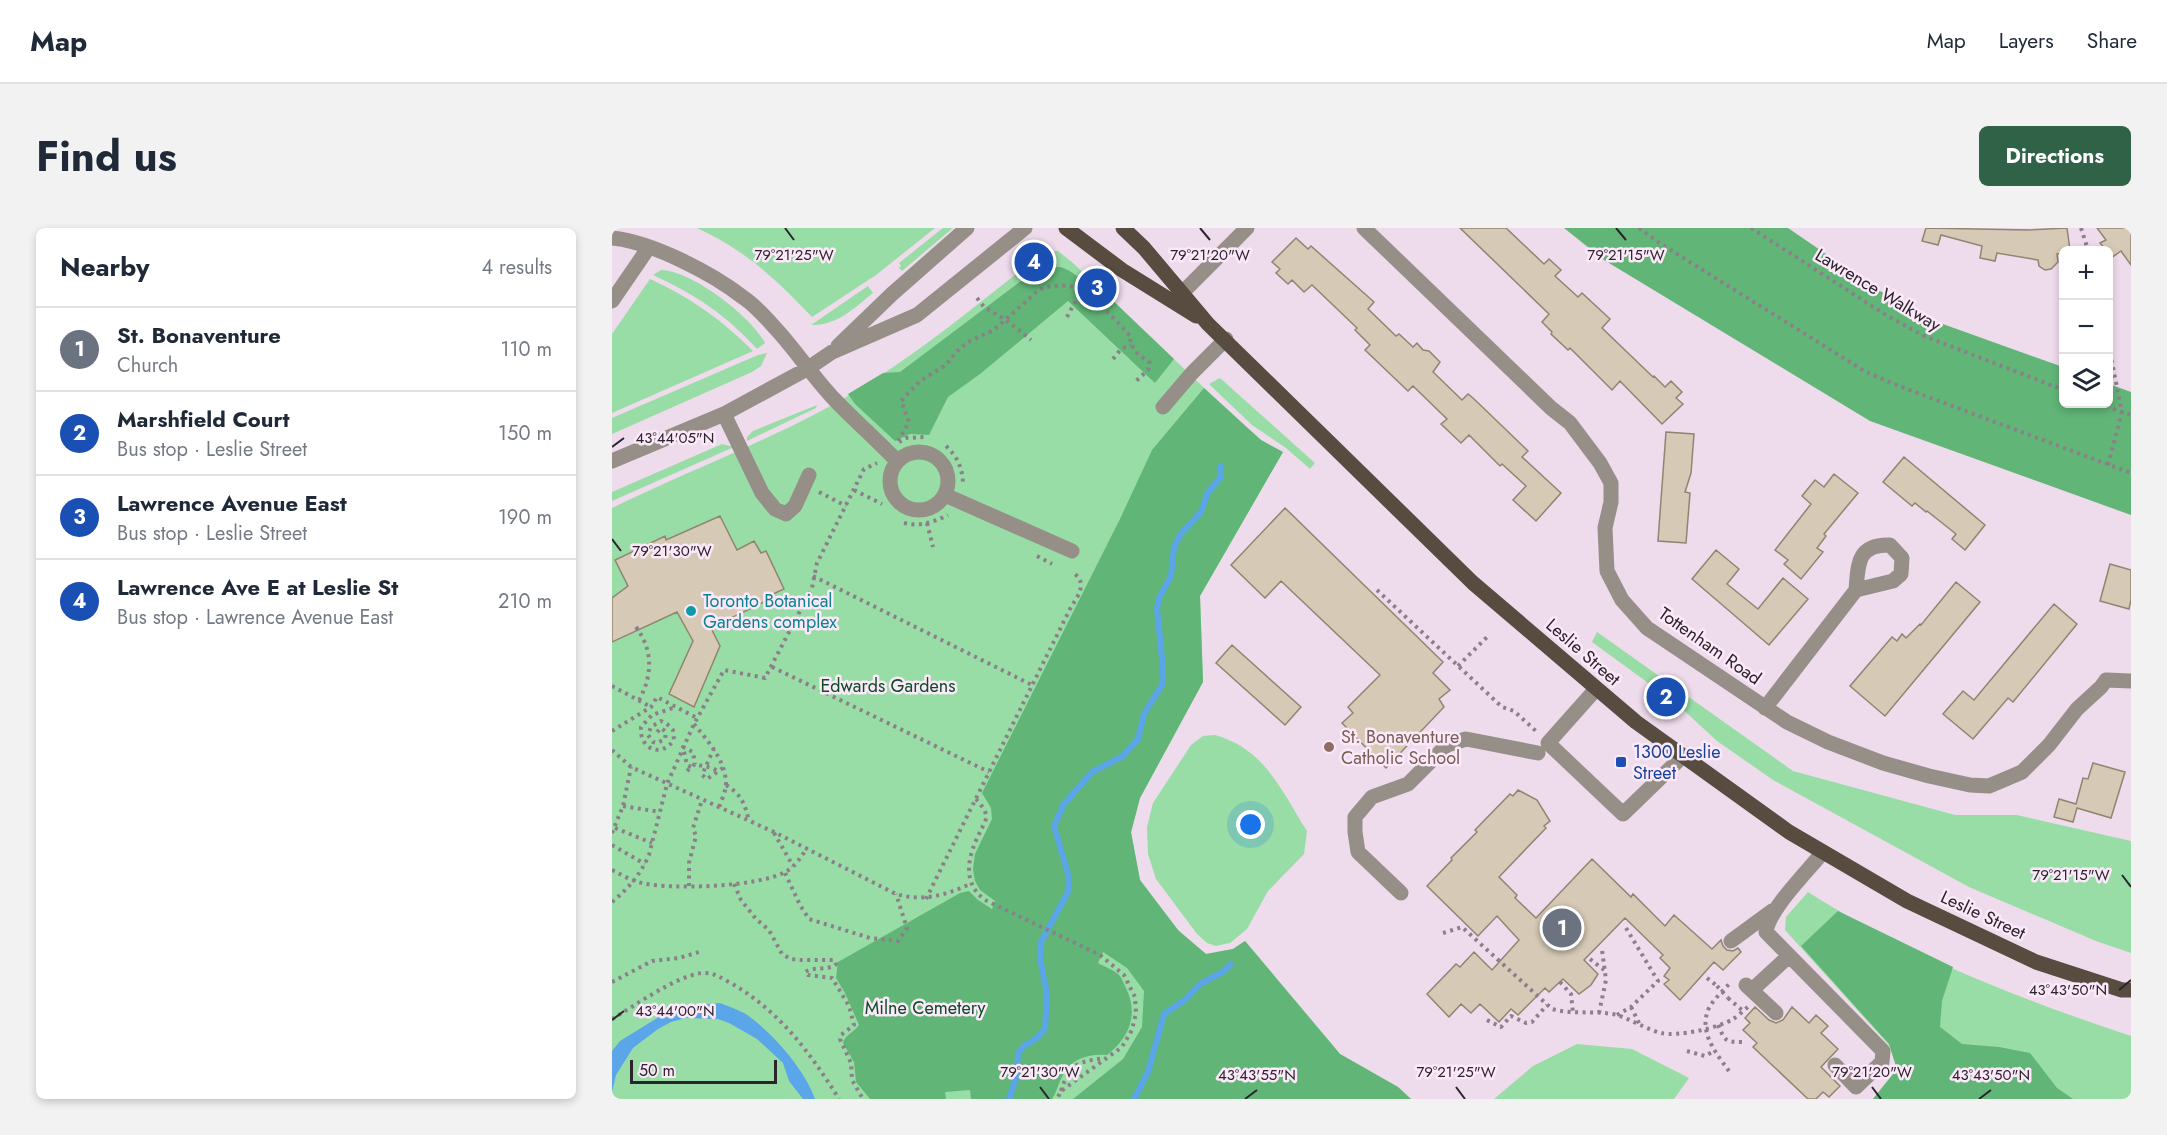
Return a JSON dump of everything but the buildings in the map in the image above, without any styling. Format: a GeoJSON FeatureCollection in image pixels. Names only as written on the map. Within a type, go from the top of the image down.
{"type":"FeatureCollection","features":[{"type":"Feature","properties":{"kind":"main road","name":"Leslie Street"},"geometry":{"type":"LineString","coordinates":[[1066,228],[1122,270],[1208,324],[1226,339],[1473,583],[1636,722],[1683,756],[1789,832],[1907,902],[2036,962],[2128,992]]}},
{"type":"Feature","properties":{"kind":"main road","name":"Leslie Street"},"geometry":{"type":"LineString","coordinates":[[1123,228],[1144,248],[1208,324]]}},
{"type":"Feature","properties":{"kind":"street"},"geometry":{"type":"LineString","coordinates":[[612,461],[724,414],[807,369],[832,352],[892,294],[967,228]]}},
{"type":"Feature","properties":{"kind":"street"},"geometry":{"type":"LineString","coordinates":[[832,352],[917,315],[1025,228]]}},
{"type":"Feature","properties":{"kind":"street"},"geometry":{"type":"LineString","coordinates":[[1182,293],[1247,228]]}},
{"type":"Feature","properties":{"kind":"street","name":"Tottenham Road"},"geometry":{"type":"LineString","coordinates":[[1364,228],[1551,408],[1570,423],[1600,463],[1611,483],[1611,502],[1605,528],[1607,570],[1622,600],[1647,628],[1787,722],[1827,742],[1863,756],[1970,785],[1989,786],[2022,772],[2049,744],[2077,709],[2106,680],[2131,681]]}},
{"type":"Feature","properties":{"kind":"street"},"geometry":{"type":"LineString","coordinates":[[612,238],[649,247],[711,276],[746,298],[777,330],[835,400],[897,461]]}},
{"type":"Feature","properties":{"kind":"street"},"geometry":{"type":"LineString","coordinates":[[612,301],[649,247]]}},
{"type":"Feature","properties":{"kind":"street"},"geometry":{"type":"LineString","coordinates":[[1162,406],[1226,339]]}},
{"type":"Feature","properties":{"kind":"street"},"geometry":{"type":"LineString","coordinates":[[724,414],[760,489],[775,509],[783,514],[789,513],[795,506],[807,480]]}},
{"type":"Feature","properties":{"kind":"street"},"geometry":{"type":"LineString","coordinates":[[913,452],[930,454],[939,459],[945,467],[948,486],[945,495],[932,508],[914,511],[898,502],[890,489],[890,474],[897,461],[913,452]]}},
{"type":"Feature","properties":{"kind":"street"},"geometry":{"type":"LineString","coordinates":[[945,495],[1072,551]]}},
{"type":"Feature","properties":{"kind":"street"},"geometry":{"type":"LineString","coordinates":[[1766,708],[1856,590]]}},
{"type":"Feature","properties":{"kind":"street"},"geometry":{"type":"LineString","coordinates":[[1543,748],[1596,689]]}},
{"type":"Feature","properties":{"kind":"street"},"geometry":{"type":"LineString","coordinates":[[1401,892],[1358,852],[1355,817],[1372,797],[1408,784],[1447,745],[1466,739],[1543,748],[1623,814],[1683,756]]}},
{"type":"Feature","properties":{"kind":"street"},"geometry":{"type":"LineString","coordinates":[[1823,852],[1778,906],[1768,921],[1766,932],[1883,1051],[1882,1062],[1856,1088],[1835,1065]]}},
{"type":"Feature","properties":{"kind":"street"},"geometry":{"type":"LineString","coordinates":[[1731,942],[1778,906]]}},
{"type":"Feature","properties":{"kind":"street"},"geometry":{"type":"LineString","coordinates":[[1776,1013],[1746,989],[1789,956]]}},
{"type":"Feature","properties":{"kind":"path"},"geometry":{"type":"LineString","coordinates":[[1639,228],[1866,372],[2131,473]]}},
{"type":"Feature","properties":{"kind":"path","name":"Lawrence Walkway"},"geometry":{"type":"LineString","coordinates":[[1751,228],[1886,315],[1924,336],[2059,388]]}},
{"type":"Feature","properties":{"kind":"path"},"geometry":{"type":"LineString","coordinates":[[2081,228],[2087,246]]}},
{"type":"Feature","properties":{"kind":"path"},"geometry":{"type":"LineString","coordinates":[[925,437],[906,438],[898,442],[909,422],[901,401],[920,381],[946,365],[968,342],[994,330],[1040,289],[1046,287],[1073,286],[1084,292],[1117,321],[1131,337],[1131,345],[1138,354],[1150,363],[1148,370],[1136,381]]}},
{"type":"Feature","properties":{"kind":"path"},"geometry":{"type":"LineString","coordinates":[[1067,317],[1076,300],[1084,292],[1100,287]]}},
{"type":"Feature","properties":{"kind":"path"},"geometry":{"type":"LineString","coordinates":[[977,298],[984,307],[1006,320],[1031,340]]}},
{"type":"Feature","properties":{"kind":"path"},"geometry":{"type":"LineString","coordinates":[[1113,359],[1122,349],[1131,345]]}},
{"type":"Feature","properties":{"kind":"path"},"geometry":{"type":"LineString","coordinates":[[2108,465],[2122,412],[2111,354]]}},
{"type":"Feature","properties":{"kind":"path"},"geometry":{"type":"LineString","coordinates":[[2110,408],[2131,416]]}},
{"type":"Feature","properties":{"kind":"path"},"geometry":{"type":"LineString","coordinates":[[946,446],[958,461],[963,486]]}},
{"type":"Feature","properties":{"kind":"path"},"geometry":{"type":"LineString","coordinates":[[612,902],[634,880],[645,864],[666,784],[697,718],[724,670],[765,678],[812,588],[813,576],[818,563],[864,469],[878,462]]}},
{"type":"Feature","properties":{"kind":"path"},"geometry":{"type":"LineString","coordinates":[[807,480],[846,506]]}},
{"type":"Feature","properties":{"kind":"path"},"geometry":{"type":"LineString","coordinates":[[854,490],[882,504]]}},
{"type":"Feature","properties":{"kind":"path"},"geometry":{"type":"LineString","coordinates":[[904,523],[912,525],[927,523],[952,514]]}},
{"type":"Feature","properties":{"kind":"path"},"geometry":{"type":"LineString","coordinates":[[927,523],[933,547]]}},
{"type":"Feature","properties":{"kind":"path"},"geometry":{"type":"LineString","coordinates":[[926,899],[1079,595],[1082,585],[1075,574]]}},
{"type":"Feature","properties":{"kind":"path"},"geometry":{"type":"LineString","coordinates":[[813,576],[1032,685]]}},
{"type":"Feature","properties":{"kind":"path"},"geometry":{"type":"LineString","coordinates":[[1377,590],[1503,707],[1514,711],[1543,748]]}},
{"type":"Feature","properties":{"kind":"path"},"geometry":{"type":"LineString","coordinates":[[636,627],[643,636],[650,664],[647,682],[639,700]]}},
{"type":"Feature","properties":{"kind":"path"},"geometry":{"type":"LineString","coordinates":[[1458,666],[1487,637]]}},
{"type":"Feature","properties":{"kind":"path"},"geometry":{"type":"LineString","coordinates":[[772,667],[989,772]]}},
{"type":"Feature","properties":{"kind":"path"},"geometry":{"type":"LineString","coordinates":[[612,686],[651,707]]}},
{"type":"Feature","properties":{"kind":"path"},"geometry":{"type":"LineString","coordinates":[[612,731],[651,707],[657,697],[697,718]]}},
{"type":"Feature","properties":{"kind":"path"},"geometry":{"type":"LineString","coordinates":[[657,732],[662,728],[666,732],[664,739],[653,742],[648,735],[654,724],[661,721],[673,730],[674,740],[667,748],[657,750],[647,746],[641,736],[641,727],[652,715],[676,707]]}},
{"type":"Feature","properties":{"kind":"path"},"geometry":{"type":"LineString","coordinates":[[694,724],[714,748],[723,768],[726,785],[719,808]]}},
{"type":"Feature","properties":{"kind":"path"},"geometry":{"type":"LineString","coordinates":[[683,747],[687,765],[711,767],[717,771]]}},
{"type":"Feature","properties":{"kind":"path"},"geometry":{"type":"LineString","coordinates":[[683,747],[693,752],[693,765],[687,771]]}},
{"type":"Feature","properties":{"kind":"path"},"geometry":{"type":"LineString","coordinates":[[714,748],[702,776],[707,779],[723,768]]}},
{"type":"Feature","properties":{"kind":"path"},"geometry":{"type":"LineString","coordinates":[[612,750],[632,767],[774,832],[896,894],[926,899],[970,885]]}},
{"type":"Feature","properties":{"kind":"path"},"geometry":{"type":"LineString","coordinates":[[632,767],[623,806],[613,831],[652,843]]}},
{"type":"Feature","properties":{"kind":"path"},"geometry":{"type":"LineString","coordinates":[[726,785],[738,792],[749,821]]}},
{"type":"Feature","properties":{"kind":"path"},"geometry":{"type":"LineString","coordinates":[[689,886],[689,863],[696,836],[693,828],[702,800]]}},
{"type":"Feature","properties":{"kind":"path"},"geometry":{"type":"LineString","coordinates":[[976,800],[986,812],[986,820],[970,855],[970,885],[977,894],[993,904],[1100,955],[1124,975],[1135,997],[1136,1013],[1132,1030],[1122,1047],[1061,1091]]}},
{"type":"Feature","properties":{"kind":"path"},"geometry":{"type":"LineString","coordinates":[[623,806],[660,812]]}},
{"type":"Feature","properties":{"kind":"path"},"geometry":{"type":"LineString","coordinates":[[774,832],[793,866]]}},
{"type":"Feature","properties":{"kind":"path"},"geometry":{"type":"LineString","coordinates":[[612,845],[645,864]]}},
{"type":"Feature","properties":{"kind":"path"},"geometry":{"type":"LineString","coordinates":[[612,870],[652,885],[689,886],[752,882],[785,873],[807,848]]}},
{"type":"Feature","properties":{"kind":"path"},"geometry":{"type":"LineString","coordinates":[[785,873],[809,919],[870,938],[898,941],[907,928],[896,894]]}},
{"type":"Feature","properties":{"kind":"path"},"geometry":{"type":"LineString","coordinates":[[734,884],[741,900],[756,919],[769,930],[782,954],[791,959],[834,960],[836,964],[831,968],[815,968],[805,972],[808,975],[832,978],[849,1006],[854,1025],[841,1035],[840,1039],[851,1063],[854,1085],[863,1099]]}},
{"type":"Feature","properties":{"kind":"path"},"geometry":{"type":"LineString","coordinates":[[1443,933],[1462,927],[1552,1010],[1617,1015],[1660,1033],[1673,1035],[1732,1020],[1743,1011],[1746,989]]}},
{"type":"Feature","properties":{"kind":"path"},"geometry":{"type":"LineString","coordinates":[[1617,1015],[1631,1008],[1658,981],[1626,928]]}},
{"type":"Feature","properties":{"kind":"path"},"geometry":{"type":"LineString","coordinates":[[1599,1013],[1606,980],[1602,950]]}},
{"type":"Feature","properties":{"kind":"path"},"geometry":{"type":"LineString","coordinates":[[612,981],[652,961],[679,958],[699,952]]}},
{"type":"Feature","properties":{"kind":"path"},"geometry":{"type":"LineString","coordinates":[[1590,959],[1604,970]]}},
{"type":"Feature","properties":{"kind":"path"},"geometry":{"type":"LineString","coordinates":[[612,1018],[677,982],[700,973],[712,973],[769,1009],[793,1034],[839,1099]]}},
{"type":"Feature","properties":{"kind":"path"},"geometry":{"type":"LineString","coordinates":[[1707,978],[1743,1011]]}},
{"type":"Feature","properties":{"kind":"path"},"geometry":{"type":"LineString","coordinates":[[1560,982],[1571,994],[1574,1012]]}},
{"type":"Feature","properties":{"kind":"path"},"geometry":{"type":"LineString","coordinates":[[1729,1071],[1709,1042],[1706,1017],[1711,1005],[1746,989]]}},
{"type":"Feature","properties":{"kind":"path"},"geometry":{"type":"LineString","coordinates":[[1486,1020],[1501,1026],[1511,1016],[1526,1023],[1532,1022],[1547,1005]]}},
{"type":"Feature","properties":{"kind":"path"},"geometry":{"type":"LineString","coordinates":[[1631,1008],[1640,1025]]}},
{"type":"Feature","properties":{"kind":"path"},"geometry":{"type":"LineString","coordinates":[[1718,1025],[1724,1038],[1730,1042],[1743,1042]]}},
{"type":"Feature","properties":{"kind":"path"},"geometry":{"type":"LineString","coordinates":[[1687,1051],[1705,1056],[1714,1051]]}},
{"type":"Feature","properties":{"kind":"path"},"geometry":{"type":"LineString","coordinates":[[1057,1099],[1070,1069],[1076,1064],[1106,1058]]}},
{"type":"Feature","properties":{"kind":"green space"},"geometry":{"type":"Polygon","coordinates":[[[697,228],[935,228],[876,275],[812,317],[759,266],[730,246],[697,228]]]}},
{"type":"Feature","properties":{"kind":"green space"},"geometry":{"type":"Polygon","coordinates":[[[943,228],[953,228],[902,271],[899,268],[901,266],[899,263],[943,228]]]}},
{"type":"Feature","properties":{"kind":"green space"},"geometry":{"type":"Polygon","coordinates":[[[1564,228],[1788,228],[1880,291],[1940,323],[2059,366],[2059,408],[2113,408],[2113,385],[2131,392],[2131,515],[1870,421],[1604,260],[1564,228]]]}},
{"type":"Feature","properties":{"kind":"green space","name":"Edwards Gardens"},"geometry":{"type":"Polygon","coordinates":[[[1045,251],[1058,251],[1073,263],[1241,423],[1261,440],[1283,452],[1200,596],[1203,682],[1140,798],[1131,833],[1140,880],[1181,934],[1206,954],[1233,949],[1245,941],[1340,1054],[1398,1087],[1411,1099],[612,1099],[612,508],[771,436],[853,393],[910,356],[1045,251]]]}},
{"type":"Feature","properties":{"kind":"green space"},"geometry":{"type":"Polygon","coordinates":[[[1060,267],[1073,273],[1094,290],[1107,295],[1174,359],[1155,383],[1068,301],[980,374],[948,397],[929,435],[910,434],[895,441],[855,404],[848,394],[883,373],[900,372],[1025,278],[1049,268],[1060,267]]]}},
{"type":"Feature","properties":{"kind":"green space"},"geometry":{"type":"Polygon","coordinates":[[[661,270],[674,272],[704,286],[734,308],[758,332],[765,343],[757,349],[733,325],[709,306],[653,275],[661,270]]]}},
{"type":"Feature","properties":{"kind":"green space"},"geometry":{"type":"Polygon","coordinates":[[[650,279],[679,293],[705,310],[753,351],[612,413],[612,334],[650,279]]]}},
{"type":"Feature","properties":{"kind":"green space"},"geometry":{"type":"Polygon","coordinates":[[[868,286],[873,293],[845,315],[829,323],[811,325],[868,286]]]}},
{"type":"Feature","properties":{"kind":"green space"},"geometry":{"type":"Polygon","coordinates":[[[767,353],[761,366],[752,372],[612,434],[612,418],[767,353]]]}},
{"type":"Feature","properties":{"kind":"green space"},"geometry":{"type":"Polygon","coordinates":[[[1220,378],[1315,463],[1310,469],[1286,448],[1252,425],[1209,384],[1220,378]]]}},
{"type":"Feature","properties":{"kind":"green space","name":"Milne Cemetery"},"geometry":{"type":"Polygon","coordinates":[[[1204,388],[1261,440],[1283,452],[1200,596],[1203,682],[1140,798],[1131,832],[1140,880],[1178,930],[1206,954],[1233,949],[1245,941],[1340,1054],[1398,1087],[1411,1099],[1073,1099],[1123,1059],[1142,1027],[1144,991],[1127,968],[1103,952],[1098,963],[1119,975],[1130,998],[1132,1017],[1130,1025],[1121,1041],[1107,1055],[1094,1055],[1070,1065],[1052,1099],[971,1099],[970,1090],[945,1092],[946,1099],[870,1099],[856,1082],[854,1062],[843,1043],[859,1025],[836,978],[838,962],[960,893],[969,891],[992,909],[995,901],[980,890],[975,881],[973,869],[975,854],[992,819],[991,808],[982,793],[1120,519],[1152,450],[1204,388]]]}},
{"type":"Feature","properties":{"kind":"green space"},"geometry":{"type":"Polygon","coordinates":[[[817,405],[816,408],[747,441],[747,437],[753,431],[817,405]]]}},
{"type":"Feature","properties":{"kind":"green space"},"geometry":{"type":"Polygon","coordinates":[[[722,444],[734,447],[612,501],[612,492],[722,444]]]}},
{"type":"Feature","properties":{"kind":"green space"},"geometry":{"type":"Polygon","coordinates":[[[1597,632],[1793,771],[1955,815],[2017,815],[2131,841],[2131,953],[2096,941],[1969,887],[1773,780],[1717,741],[1677,704],[1592,642],[1597,632]]]}},
{"type":"Feature","properties":{"kind":"green space"},"geometry":{"type":"Polygon","coordinates":[[[1215,735],[1232,741],[1259,761],[1280,786],[1307,831],[1304,854],[1268,891],[1247,929],[1230,943],[1216,946],[1207,943],[1197,934],[1156,879],[1148,854],[1147,827],[1153,803],[1191,745],[1203,736],[1215,735]]]}},
{"type":"Feature","properties":{"kind":"green space"},"geometry":{"type":"Polygon","coordinates":[[[1808,892],[1884,936],[1965,974],[2047,1007],[2131,1036],[2131,1099],[1873,1099],[1897,1069],[1889,1045],[1785,930],[1786,917],[1808,892]]]}},
{"type":"Feature","properties":{"kind":"green space"},"geometry":{"type":"Polygon","coordinates":[[[1838,911],[1953,967],[1942,1001],[1940,1027],[1962,1044],[1999,1047],[2030,1053],[2057,1088],[2073,1099],[1873,1099],[1897,1069],[1889,1044],[1801,946],[1838,911]]]}},
{"type":"Feature","properties":{"kind":"green space"},"geometry":{"type":"Polygon","coordinates":[[[1577,1044],[1632,1049],[1689,1078],[1674,1099],[1494,1099],[1533,1066],[1577,1044]]]}},
{"type":"Feature","properties":{"kind":"water"},"geometry":{"type":"Polygon","coordinates":[[[720,1003],[747,1015],[769,1034],[797,1065],[815,1099],[803,1099],[789,1081],[783,1063],[757,1039],[718,1019],[686,1018],[658,1029],[633,1048],[616,1075],[612,1092],[612,1051],[620,1041],[667,1012],[688,1006],[720,1003]]]}},
{"type":"Feature","properties":{"kind":"waterway"},"geometry":{"type":"LineString","coordinates":[[1009,1099],[1017,1075],[1018,1053],[1045,1029],[1047,994],[1040,958],[1041,942],[1069,890],[1068,874],[1054,826],[1064,804],[1092,772],[1123,756],[1138,739],[1144,714],[1162,685],[1163,669],[1157,608],[1159,598],[1171,576],[1174,547],[1180,535],[1201,512],[1208,492],[1220,478],[1221,466]]}},
{"type":"Feature","properties":{"kind":"waterway"},"geometry":{"type":"LineString","coordinates":[[1134,1099],[1148,1072],[1164,1014],[1186,999],[1200,984],[1224,971],[1231,964]]}},
{"type":"Feature","properties":{"kind":"place","name":"Lawrence Ave E at Leslie St"},"geometry":{"type":"Point","coordinates":[1034,262]}},
{"type":"Feature","properties":{"kind":"place","name":"Lawrence Avenue East"},"geometry":{"type":"Point","coordinates":[1097,288]}},
{"type":"Feature","properties":{"kind":"place","name":"Toronto Botanical Gardens complex"},"geometry":{"type":"Point","coordinates":[691,611]}},
{"type":"Feature","properties":{"kind":"place","name":"Marshfield Court"},"geometry":{"type":"Point","coordinates":[1666,697]}},
{"type":"Feature","properties":{"kind":"place","name":"St. Bonaventure Catholic School"},"geometry":{"type":"Point","coordinates":[1329,747]}},
{"type":"Feature","properties":{"kind":"place","name":"1300 Leslie Street"},"geometry":{"type":"Point","coordinates":[1621,762]}},
{"type":"Feature","properties":{"kind":"place","name":"St. Bonaventure"},"geometry":{"type":"Point","coordinates":[1562,928]}}]}
